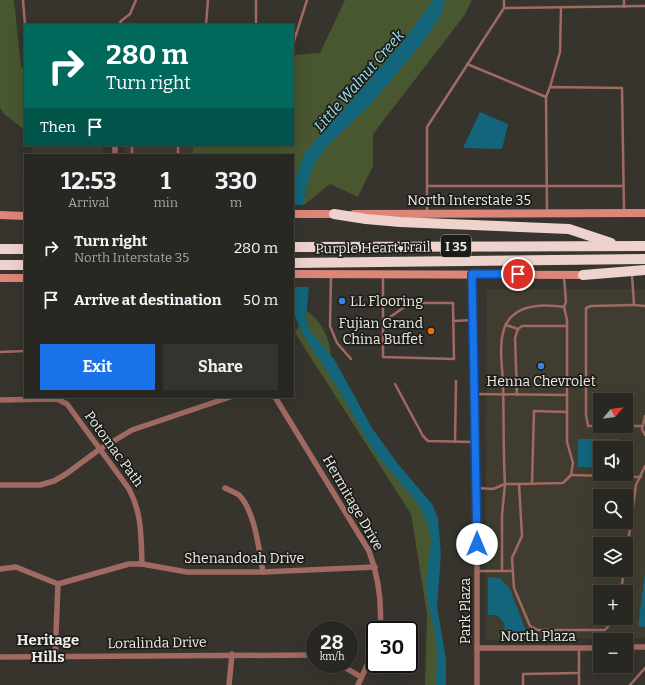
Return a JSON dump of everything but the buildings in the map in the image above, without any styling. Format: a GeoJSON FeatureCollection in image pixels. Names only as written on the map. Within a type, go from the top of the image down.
{"type":"FeatureCollection","features":[{"type":"Feature","properties":{"kind":"highway"},"geometry":{"type":"LineString","coordinates":[[334,214],[400,222],[569,229],[618,246]]}},
{"type":"Feature","properties":{"kind":"highway","name":"Purple Heart Trail"},"geometry":{"type":"LineString","coordinates":[[294,247],[645,246]]}},
{"type":"Feature","properties":{"kind":"highway"},"geometry":{"type":"LineString","coordinates":[[0,249],[24,249]]}},
{"type":"Feature","properties":{"kind":"highway","name":"Purple Heart Trail"},"geometry":{"type":"LineString","coordinates":[[294,263],[645,259]]}},
{"type":"Feature","properties":{"kind":"highway"},"geometry":{"type":"LineString","coordinates":[[0,265],[24,265]]}},
{"type":"Feature","properties":{"kind":"highway"},"geometry":{"type":"LineString","coordinates":[[583,275],[645,270]]}},
{"type":"Feature","properties":{"kind":"main road","name":"North Interstate 35"},"geometry":{"type":"LineString","coordinates":[[294,214],[645,213]]}},
{"type":"Feature","properties":{"kind":"main road"},"geometry":{"type":"LineString","coordinates":[[0,215],[24,216]]}},
{"type":"Feature","properties":{"kind":"main road"},"geometry":{"type":"LineString","coordinates":[[294,274],[645,275]]}},
{"type":"Feature","properties":{"kind":"main road"},"geometry":{"type":"LineString","coordinates":[[0,278],[24,278]]}},
{"type":"Feature","properties":{"kind":"street","name":"Park Plaza"},"geometry":{"type":"LineString","coordinates":[[472,274],[477,488],[477,685]]}},
{"type":"Feature","properties":{"kind":"street"},"geometry":{"type":"LineString","coordinates":[[0,485],[40,485],[54,481],[100,449],[118,438],[147,424],[227,398]]}},
{"type":"Feature","properties":{"kind":"street","name":"Hermitage Drive"},"geometry":{"type":"LineString","coordinates":[[276,398],[363,538],[375,567],[381,621]]}},
{"type":"Feature","properties":{"kind":"street","name":"Potomac Path"},"geometry":{"type":"LineString","coordinates":[[0,400],[63,400],[129,488],[136,501],[141,521],[142,564]]}},
{"type":"Feature","properties":{"kind":"street"},"geometry":{"type":"LineString","coordinates":[[225,488],[238,495],[245,504],[250,515],[263,572]]}},
{"type":"Feature","properties":{"kind":"street","name":"Shenandoah Drive"},"geometry":{"type":"LineString","coordinates":[[58,584],[115,567],[142,564],[187,572],[263,572],[375,567]]}},
{"type":"Feature","properties":{"kind":"street"},"geometry":{"type":"LineString","coordinates":[[0,569],[16,567],[58,584],[55,657]]}},
{"type":"Feature","properties":{"kind":"street"},"geometry":{"type":"LineString","coordinates":[[633,647],[645,647]]}},
{"type":"Feature","properties":{"kind":"street","name":"North Plaza"},"geometry":{"type":"LineString","coordinates":[[477,648],[593,648]]}},
{"type":"Feature","properties":{"kind":"street"},"geometry":{"type":"LineString","coordinates":[[229,685],[232,654]]}},
{"type":"Feature","properties":{"kind":"street","name":"Loralinda Drive"},"geometry":{"type":"LineString","coordinates":[[0,657],[232,654],[306,655]]}},
{"type":"Feature","properties":{"kind":"street"},"geometry":{"type":"LineString","coordinates":[[358,685],[366,667]]}},
{"type":"Feature","properties":{"kind":"street"},"geometry":{"type":"LineString","coordinates":[[354,673],[361,677]]}},
{"type":"Feature","properties":{"kind":"lane"},"geometry":{"type":"LineString","coordinates":[[23,0],[25,24]]}},
{"type":"Feature","properties":{"kind":"lane"},"geometry":{"type":"LineString","coordinates":[[120,24],[130,14],[136,0]]}},
{"type":"Feature","properties":{"kind":"lane"},"geometry":{"type":"LineString","coordinates":[[206,24],[208,0]]}},
{"type":"Feature","properties":{"kind":"lane"},"geometry":{"type":"LineString","coordinates":[[256,0],[256,24]]}},
{"type":"Feature","properties":{"kind":"lane"},"geometry":{"type":"LineString","coordinates":[[294,41],[307,0]]}},
{"type":"Feature","properties":{"kind":"lane"},"geometry":{"type":"LineString","coordinates":[[427,214],[427,127],[504,8],[504,0]]}},
{"type":"Feature","properties":{"kind":"lane"},"geometry":{"type":"LineString","coordinates":[[624,0],[624,7]]}},
{"type":"Feature","properties":{"kind":"lane"},"geometry":{"type":"LineString","coordinates":[[504,8],[645,6]]}},
{"type":"Feature","properties":{"kind":"lane"},"geometry":{"type":"LineString","coordinates":[[547,213],[546,97],[560,52],[561,7]]}},
{"type":"Feature","properties":{"kind":"lane"},"geometry":{"type":"LineString","coordinates":[[468,64],[546,97]]}},
{"type":"Feature","properties":{"kind":"lane"},"geometry":{"type":"LineString","coordinates":[[550,87],[622,88],[624,213]]}},
{"type":"Feature","properties":{"kind":"lane"},"geometry":{"type":"LineString","coordinates":[[427,186],[623,186]]}},
{"type":"Feature","properties":{"kind":"lane"},"geometry":{"type":"LineString","coordinates":[[331,274],[330,326],[337,343],[351,359]]}},
{"type":"Feature","properties":{"kind":"lane"},"geometry":{"type":"LineString","coordinates":[[383,274],[383,322],[383,357],[454,359],[453,303],[410,303],[383,322]]}},
{"type":"Feature","properties":{"kind":"lane"},"geometry":{"type":"LineString","coordinates":[[477,488],[493,489],[505,484],[563,483],[571,476],[573,463],[567,442],[567,326],[564,307],[566,302],[564,274]]}},
{"type":"Feature","properties":{"kind":"lane"},"geometry":{"type":"LineString","coordinates":[[632,275],[634,305]]}},
{"type":"Feature","properties":{"kind":"lane"},"geometry":{"type":"LineString","coordinates":[[502,571],[502,515],[505,484],[501,348],[506,325],[514,314],[520,310],[541,306],[564,307]]}},
{"type":"Feature","properties":{"kind":"lane"},"geometry":{"type":"LineString","coordinates":[[593,426],[588,426],[586,416],[586,308],[591,306],[645,306]]}},
{"type":"Feature","properties":{"kind":"lane"},"geometry":{"type":"LineString","coordinates":[[453,321],[474,320]]}},
{"type":"Feature","properties":{"kind":"lane"},"geometry":{"type":"LineString","coordinates":[[506,325],[518,329]]}},
{"type":"Feature","properties":{"kind":"lane"},"geometry":{"type":"LineString","coordinates":[[517,394],[515,338],[518,329],[522,326],[567,326]]}},
{"type":"Feature","properties":{"kind":"lane"},"geometry":{"type":"LineString","coordinates":[[0,352],[24,351]]}},
{"type":"Feature","properties":{"kind":"lane"},"geometry":{"type":"LineString","coordinates":[[455,442],[456,381]]}},
{"type":"Feature","properties":{"kind":"lane"},"geometry":{"type":"LineString","coordinates":[[395,384],[423,436],[428,442],[476,442]]}},
{"type":"Feature","properties":{"kind":"lane"},"geometry":{"type":"LineString","coordinates":[[475,394],[566,395]]}},
{"type":"Feature","properties":{"kind":"lane"},"geometry":{"type":"LineString","coordinates":[[532,484],[534,412],[567,412]]}},
{"type":"Feature","properties":{"kind":"lane"},"geometry":{"type":"LineString","coordinates":[[645,416],[642,429],[645,435]]}},
{"type":"Feature","properties":{"kind":"lane"},"geometry":{"type":"LineString","coordinates":[[633,426],[643,426]]}},
{"type":"Feature","properties":{"kind":"lane"},"geometry":{"type":"LineString","coordinates":[[629,537],[636,485],[645,466]]}},
{"type":"Feature","properties":{"kind":"lane"},"geometry":{"type":"LineString","coordinates":[[571,476],[641,477]]}},
{"type":"Feature","properties":{"kind":"lane"},"geometry":{"type":"LineString","coordinates":[[519,484],[522,536],[512,558],[514,588],[530,626],[538,630],[605,630],[609,625]]}},
{"type":"Feature","properties":{"kind":"lane"},"geometry":{"type":"LineString","coordinates":[[477,571],[513,571]]}},
{"type":"Feature","properties":{"kind":"lane"},"geometry":{"type":"LineString","coordinates":[[579,648],[579,685]]}},
{"type":"Feature","properties":{"kind":"lane"},"geometry":{"type":"LineString","coordinates":[[630,685],[645,668]]}},
{"type":"Feature","properties":{"kind":"lane"},"geometry":{"type":"LineString","coordinates":[[524,685],[523,674],[579,673]]}},
{"type":"Feature","properties":{"kind":"shaded area"},"geometry":{"type":"Polygon","coordinates":[[[32,146],[103,146],[103,154],[32,154],[32,146]]]}},
{"type":"Feature","properties":{"kind":"shaded area"},"geometry":{"type":"Polygon","coordinates":[[[124,146],[194,146],[192,154],[124,154],[124,146]]]}},
{"type":"Feature","properties":{"kind":"shaded area"},"geometry":{"type":"Polygon","coordinates":[[[487,289],[645,289],[645,638],[633,638],[633,633],[593,633],[593,639],[485,640],[487,289]]]}},
{"type":"Feature","properties":{"kind":"green space"},"geometry":{"type":"Polygon","coordinates":[[[0,0],[14,0],[21,67],[24,68],[24,129],[4,114],[0,108],[0,0]]]}},
{"type":"Feature","properties":{"kind":"green space"},"geometry":{"type":"Polygon","coordinates":[[[345,0],[472,0],[464,16],[373,134],[373,166],[358,197],[330,184],[304,205],[294,205],[294,154],[192,154],[194,146],[294,146],[294,55],[320,53],[345,0]]]}},
{"type":"Feature","properties":{"kind":"green space"},"geometry":{"type":"Polygon","coordinates":[[[307,311],[321,325],[329,344],[331,357],[361,413],[393,461],[436,514],[437,607],[446,660],[446,685],[425,685],[427,614],[411,514],[295,333],[307,311]]]}},
{"type":"Feature","properties":{"kind":"water"},"geometry":{"type":"Polygon","coordinates":[[[433,0],[445,0],[441,15],[423,42],[371,104],[327,146],[314,164],[305,190],[304,205],[294,205],[296,178],[304,154],[402,43],[433,0]]]}},
{"type":"Feature","properties":{"kind":"water"},"geometry":{"type":"Polygon","coordinates":[[[480,112],[508,124],[502,149],[463,148],[480,112]]]}},
{"type":"Feature","properties":{"kind":"water"},"geometry":{"type":"Polygon","coordinates":[[[294,287],[309,287],[306,317],[309,330],[334,359],[372,428],[398,464],[432,504],[438,518],[441,554],[437,607],[446,660],[446,685],[436,685],[437,652],[435,632],[427,598],[426,580],[431,542],[428,524],[417,502],[380,459],[367,440],[338,388],[301,331],[294,314],[294,287]]]}},
{"type":"Feature","properties":{"kind":"water"},"geometry":{"type":"Polygon","coordinates":[[[578,439],[619,439],[619,441],[593,441],[593,467],[578,467],[578,439]]]}},
{"type":"Feature","properties":{"kind":"water"},"geometry":{"type":"Polygon","coordinates":[[[645,573],[645,627],[638,626],[645,573]]]}},
{"type":"Feature","properties":{"kind":"water"},"geometry":{"type":"Polygon","coordinates":[[[488,577],[500,578],[510,589],[526,631],[530,632],[532,637],[505,638],[504,623],[497,615],[488,615],[488,577]]]}},
{"type":"Feature","properties":{"kind":"place","name":"LL Flooring"},"geometry":{"type":"Point","coordinates":[342,301]}},
{"type":"Feature","properties":{"kind":"place","name":"Fujian Grand China Buffet"},"geometry":{"type":"Point","coordinates":[431,331]}},
{"type":"Feature","properties":{"kind":"place","name":"Henna Chevrolet"},"geometry":{"type":"Point","coordinates":[541,366]}},
{"type":"Feature","properties":{"kind":"district","name":"Heritage Hills"},"geometry":{"type":"Point","coordinates":[48,648]}},
{"type":"Feature","properties":{"kind":"route"},"geometry":{"type":"LineString","coordinates":[[477,544],[472,274],[518,274]]}},
{"type":"Feature","properties":{"kind":"water label","name":"Little Walnut Creek"},"geometry":{"type":"Point","coordinates":[359,81]}}]}
